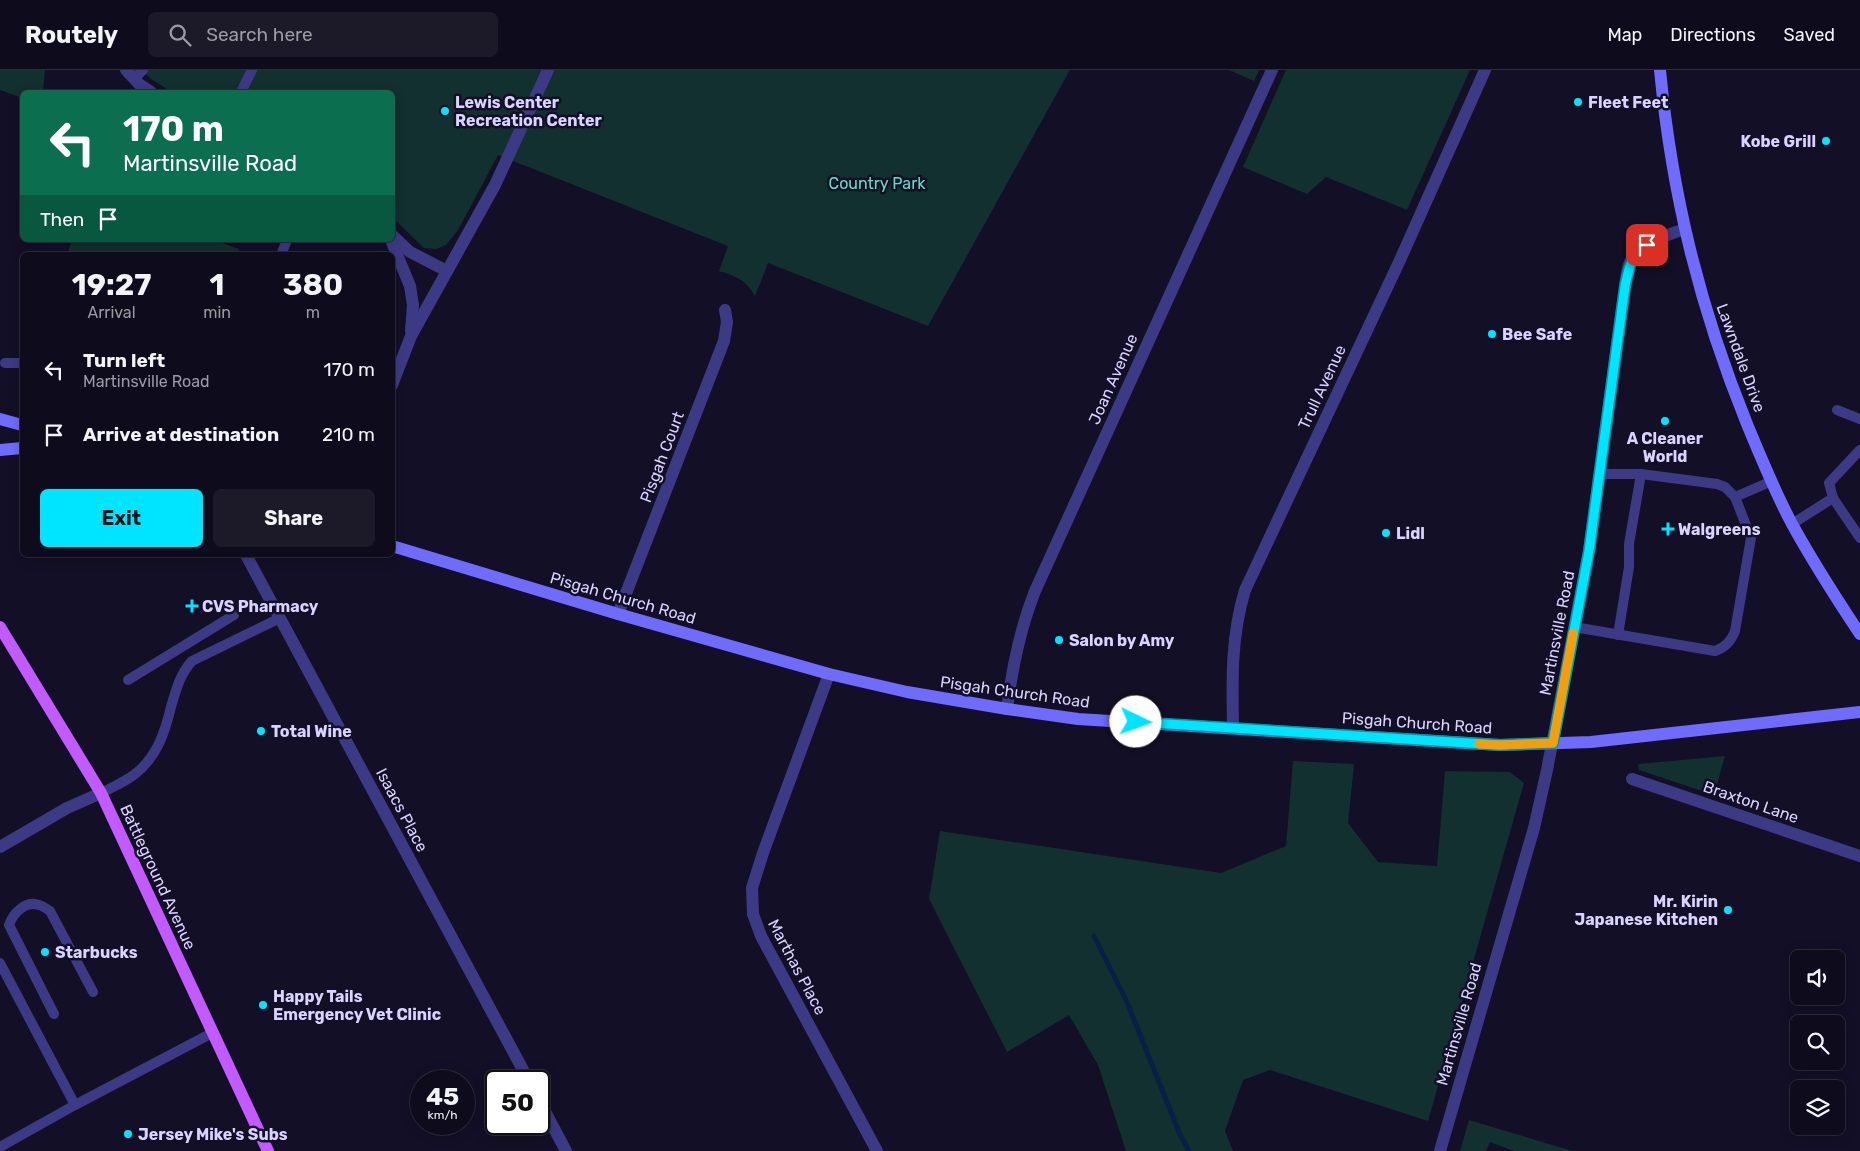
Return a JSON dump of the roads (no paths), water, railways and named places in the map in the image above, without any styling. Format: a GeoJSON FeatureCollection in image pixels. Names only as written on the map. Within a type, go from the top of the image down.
{"type":"FeatureCollection","features":[{"type":"Feature","properties":{"kind":"main road","name":"Lawndale Drive"},"geometry":{"type":"LineString","coordinates":[[1660,70],[1665,122],[1684,229],[1702,300],[1719,350],[1737,399],[1792,524],[1860,634]]}},
{"type":"Feature","properties":{"kind":"main road"},"geometry":{"type":"LineString","coordinates":[[0,419],[20,424]]}},
{"type":"Feature","properties":{"kind":"main road"},"geometry":{"type":"LineString","coordinates":[[0,450],[20,448]]}},
{"type":"Feature","properties":{"kind":"main road","name":"Pisgah Church Road"},"geometry":{"type":"LineString","coordinates":[[395,547],[618,614],[828,674],[907,692],[1078,719],[1500,745],[1591,742],[1860,712]]}},
{"type":"Feature","properties":{"kind":"main road","name":"Battleground Avenue"},"geometry":{"type":"LineString","coordinates":[[0,627],[101,793],[268,1151]]}},
{"type":"Feature","properties":{"kind":"street"},"geometry":{"type":"LineString","coordinates":[[395,377],[411,336],[495,185],[548,70]]}},
{"type":"Feature","properties":{"kind":"street","name":"Joan Avenue"},"geometry":{"type":"LineString","coordinates":[[1006,709],[1016,653],[1035,591],[1272,70]]}},
{"type":"Feature","properties":{"kind":"street","name":"Trull Avenue"},"geometry":{"type":"LineString","coordinates":[[1233,728],[1234,639],[1239,608],[1245,590],[1400,260],[1485,70]]}},
{"type":"Feature","properties":{"kind":"street"},"geometry":{"type":"LineString","coordinates":[[134,73],[149,90]]}},
{"type":"Feature","properties":{"kind":"street","name":"Martinsville Road"},"geometry":{"type":"LineString","coordinates":[[1440,1151],[1534,828],[1553,743],[1589,551],[1625,286],[1630,262],[1638,250],[1684,229]]}},
{"type":"Feature","properties":{"kind":"street"},"geometry":{"type":"LineString","coordinates":[[395,238],[410,252],[447,271]]}},
{"type":"Feature","properties":{"kind":"street"},"geometry":{"type":"LineString","coordinates":[[392,242],[410,286],[413,305],[411,336]]}},
{"type":"Feature","properties":{"kind":"street","name":"Pisgah Court"},"geometry":{"type":"LineString","coordinates":[[618,614],[724,342],[727,322],[725,310]]}},
{"type":"Feature","properties":{"kind":"street","name":"Isaacs Place"},"geometry":{"type":"LineString","coordinates":[[247,557],[523,1070]]}},
{"type":"Feature","properties":{"kind":"street","name":"Marthas Place"},"geometry":{"type":"LineString","coordinates":[[828,674],[762,853],[752,888],[753,914],[761,936],[877,1151]]}},
{"type":"Feature","properties":{"kind":"street","name":"Braxton Lane"},"geometry":{"type":"LineString","coordinates":[[1632,779],[1860,856]]}},
{"type":"Feature","properties":{"kind":"street"},"geometry":{"type":"LineString","coordinates":[[0,847],[67,808],[101,793]]}},
{"type":"Feature","properties":{"kind":"street"},"geometry":{"type":"LineString","coordinates":[[550,1121],[566,1151]]}},
{"type":"Feature","properties":{"kind":"lane"},"geometry":{"type":"LineString","coordinates":[[242,90],[252,70]]}},
{"type":"Feature","properties":{"kind":"lane"},"geometry":{"type":"LineString","coordinates":[[5,363],[20,363]]}},
{"type":"Feature","properties":{"kind":"lane"},"geometry":{"type":"LineString","coordinates":[[1837,410],[1860,419]]}},
{"type":"Feature","properties":{"kind":"lane"},"geometry":{"type":"LineString","coordinates":[[1860,450],[1829,483],[1833,498],[1860,538]]}},
{"type":"Feature","properties":{"kind":"lane"},"geometry":{"type":"LineString","coordinates":[[1574,627],[1716,651],[1728,643],[1735,631],[1751,538],[1735,497],[1725,487],[1717,484],[1641,474],[1600,474]]}},
{"type":"Feature","properties":{"kind":"lane"},"geometry":{"type":"LineString","coordinates":[[1618,635],[1629,567],[1629,544],[1641,474]]}},
{"type":"Feature","properties":{"kind":"lane"},"geometry":{"type":"LineString","coordinates":[[1735,497],[1772,481]]}},
{"type":"Feature","properties":{"kind":"lane"},"geometry":{"type":"LineString","coordinates":[[1792,524],[1833,498]]}},
{"type":"Feature","properties":{"kind":"lane"},"geometry":{"type":"LineString","coordinates":[[128,680],[234,615]]}},
{"type":"Feature","properties":{"kind":"lane"},"geometry":{"type":"LineString","coordinates":[[101,793],[134,774],[148,762],[160,744],[180,679],[192,661],[280,618]]}},
{"type":"Feature","properties":{"kind":"lane"},"geometry":{"type":"LineString","coordinates":[[54,1014],[9,925],[13,915],[24,906],[38,904],[50,910],[93,992]]}},
{"type":"Feature","properties":{"kind":"lane"},"geometry":{"type":"LineString","coordinates":[[0,963],[32,1027],[75,1105]]}},
{"type":"Feature","properties":{"kind":"lane"},"geometry":{"type":"LineString","coordinates":[[0,1148],[75,1105],[212,1033]]}},
{"type":"Feature","properties":{"kind":"waterway"},"geometry":{"type":"LineString","coordinates":[[1094,936],[1127,1002],[1179,1132],[1189,1151]]}},
{"type":"Feature","properties":{"kind":"place","name":"Fleet Feet"},"geometry":{"type":"Point","coordinates":[1578,102]}},
{"type":"Feature","properties":{"kind":"place","name":"Lewis Center Recreation Center"},"geometry":{"type":"Point","coordinates":[445,111]}},
{"type":"Feature","properties":{"kind":"place","name":"Kobe Grill"},"geometry":{"type":"Point","coordinates":[1826,141]}},
{"type":"Feature","properties":{"kind":"place","name":"Bee Safe"},"geometry":{"type":"Point","coordinates":[1492,334]}},
{"type":"Feature","properties":{"kind":"place","name":"A Cleaner World"},"geometry":{"type":"Point","coordinates":[1665,421]}},
{"type":"Feature","properties":{"kind":"place","name":"Walgreens"},"geometry":{"type":"Point","coordinates":[1668,529]}},
{"type":"Feature","properties":{"kind":"place","name":"Lidl"},"geometry":{"type":"Point","coordinates":[1386,533]}},
{"type":"Feature","properties":{"kind":"place","name":"CVS Pharmacy"},"geometry":{"type":"Point","coordinates":[192,606]}},
{"type":"Feature","properties":{"kind":"place","name":"Salon by Amy"},"geometry":{"type":"Point","coordinates":[1059,640]}},
{"type":"Feature","properties":{"kind":"place","name":"Total Wine"},"geometry":{"type":"Point","coordinates":[261,731]}},
{"type":"Feature","properties":{"kind":"place","name":"Mr. Kirin Japanese Kitchen"},"geometry":{"type":"Point","coordinates":[1728,910]}},
{"type":"Feature","properties":{"kind":"place","name":"Starbucks"},"geometry":{"type":"Point","coordinates":[45,952]}},
{"type":"Feature","properties":{"kind":"place","name":"Happy Tails Emergency Vet Clinic"},"geometry":{"type":"Point","coordinates":[263,1005]}},
{"type":"Feature","properties":{"kind":"place","name":"Jersey Mike's Subs"},"geometry":{"type":"Point","coordinates":[128,1134]}},
{"type":"Feature","properties":{"kind":"park label","name":"Country Park"},"geometry":{"type":"Point","coordinates":[877,183]}}]}
